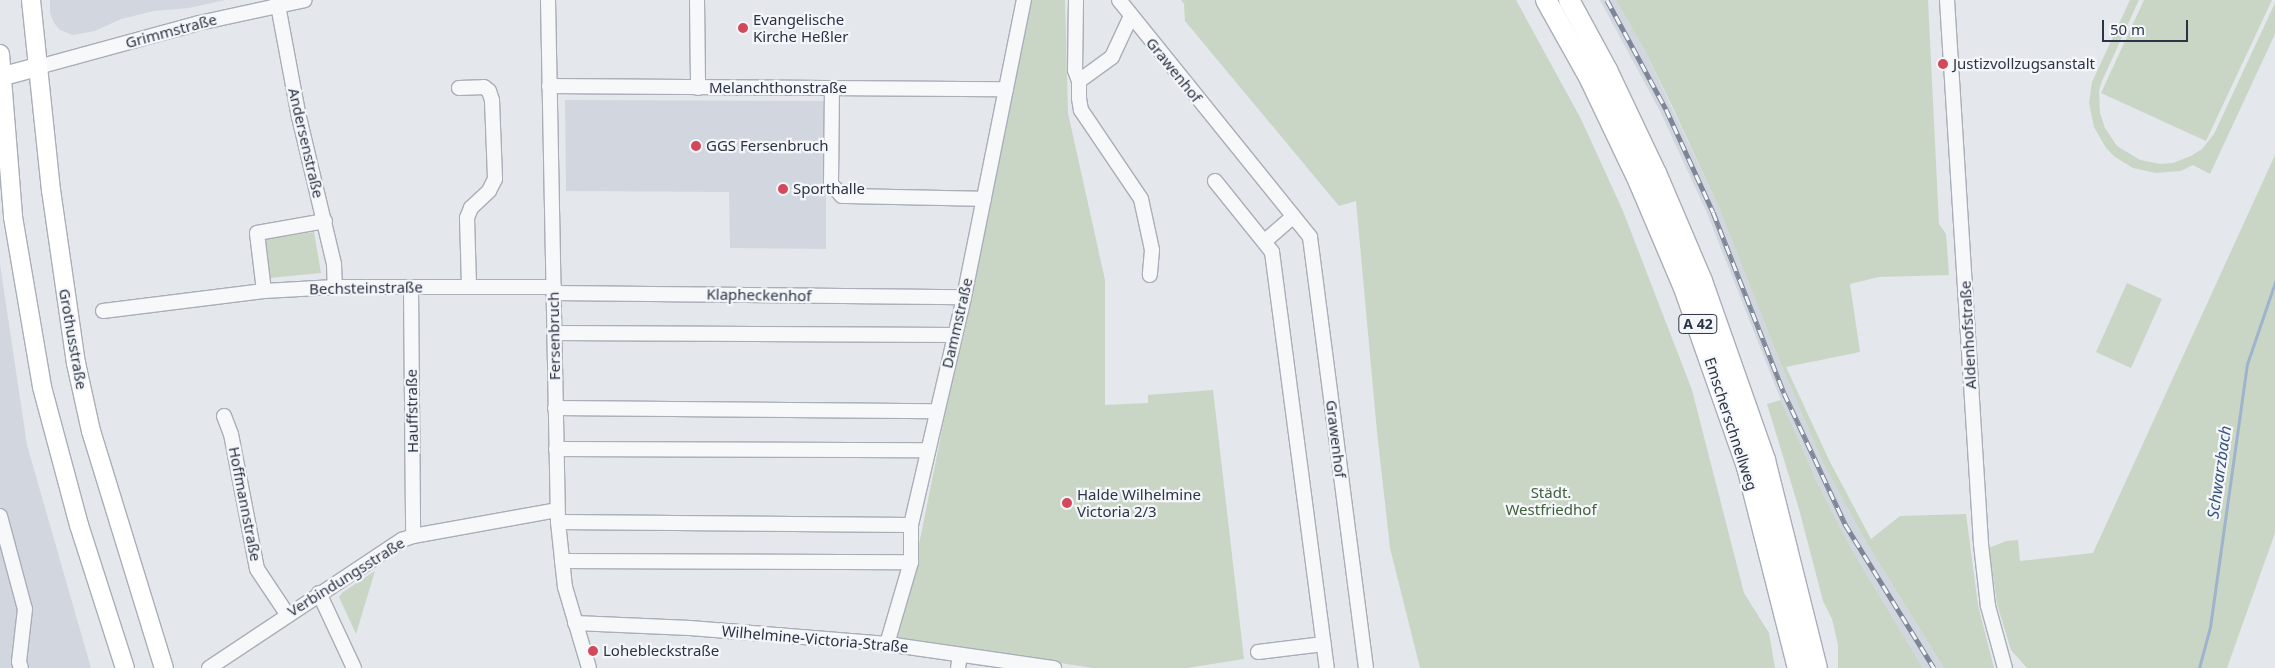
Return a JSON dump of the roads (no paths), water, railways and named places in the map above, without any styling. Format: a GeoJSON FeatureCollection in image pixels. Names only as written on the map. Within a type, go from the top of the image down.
{"type":"FeatureCollection","features":[{"type":"Feature","properties":{"kind":"highway","name":"Emscherschnellweg"},"geometry":{"type":"LineString","coordinates":[[1546,0],[1589,77],[1639,182],[1684,288],[1747,467],[1798,668]]}},
{"type":"Feature","properties":{"kind":"highway","name":"Emscherschnellweg"},"geometry":{"type":"LineString","coordinates":[[1569,0],[1607,70],[1656,172],[1702,281],[1765,460],[1817,668]]}},
{"type":"Feature","properties":{"kind":"main road","name":"Grothusstraße"},"geometry":{"type":"LineString","coordinates":[[30,0],[52,197],[76,363],[91,432],[164,668]]}},
{"type":"Feature","properties":{"kind":"main road"},"geometry":{"type":"LineString","coordinates":[[0,54],[13,217],[42,387],[79,525],[125,668]]}},
{"type":"Feature","properties":{"kind":"main road"},"geometry":{"type":"LineString","coordinates":[[1,77],[38,67]]}},
{"type":"Feature","properties":{"kind":"street","name":"Grimmstraße"},"geometry":{"type":"LineString","coordinates":[[38,67],[277,3],[305,0]]}},
{"type":"Feature","properties":{"kind":"street","name":"Fersenbruch"},"geometry":{"type":"LineString","coordinates":[[548,0],[557,516],[562,561],[575,623],[589,668]]}},
{"type":"Feature","properties":{"kind":"street"},"geometry":{"type":"LineString","coordinates":[[697,0],[698,88]]}},
{"type":"Feature","properties":{"kind":"street","name":"Dammstraße"},"geometry":{"type":"LineString","coordinates":[[887,644],[911,562],[911,525],[964,297],[1024,0]]}},
{"type":"Feature","properties":{"kind":"street"},"geometry":{"type":"LineString","coordinates":[[1076,0],[1076,70],[1079,81],[1081,110],[1141,199],[1152,250],[1150,275]]}},
{"type":"Feature","properties":{"kind":"street","name":"Grawenhof"},"geometry":{"type":"LineString","coordinates":[[1120,0],[1292,217],[1310,237],[1366,668]]}},
{"type":"Feature","properties":{"kind":"street","name":"Aldenhofstraße"},"geometry":{"type":"LineString","coordinates":[[1947,0],[1981,544],[1988,606],[2005,668]]}},
{"type":"Feature","properties":{"kind":"street","name":"Andersenstraße"},"geometry":{"type":"LineString","coordinates":[[277,3],[299,117],[334,264],[335,286]]}},
{"type":"Feature","properties":{"kind":"street","name":"Grawenhof"},"geometry":{"type":"LineString","coordinates":[[1079,81],[1112,57],[1131,16]]}},
{"type":"Feature","properties":{"kind":"street","name":"Melanchthonstraße"},"geometry":{"type":"LineString","coordinates":[[550,86],[1006,89]]}},
{"type":"Feature","properties":{"kind":"street"},"geometry":{"type":"LineString","coordinates":[[459,88],[484,87],[489,91],[492,100],[495,179],[489,191],[471,208],[468,218],[469,288]]}},
{"type":"Feature","properties":{"kind":"street"},"geometry":{"type":"LineString","coordinates":[[832,88],[832,184],[842,196],[984,199]]}},
{"type":"Feature","properties":{"kind":"street"},"geometry":{"type":"LineString","coordinates":[[1215,182],[1265,241],[1272,252],[1327,668]]}},
{"type":"Feature","properties":{"kind":"street"},"geometry":{"type":"LineString","coordinates":[[1265,241],[1292,217]]}},
{"type":"Feature","properties":{"kind":"street"},"geometry":{"type":"LineString","coordinates":[[264,292],[257,233],[325,222]]}},
{"type":"Feature","properties":{"kind":"street","name":"Bechsteinstraße"},"geometry":{"type":"LineString","coordinates":[[103,311],[264,292],[335,286],[554,290]]}},
{"type":"Feature","properties":{"kind":"street","name":"Hauffstraße"},"geometry":{"type":"LineString","coordinates":[[410,287],[413,536]]}},
{"type":"Feature","properties":{"kind":"street","name":"Klapheckenhof"},"geometry":{"type":"LineString","coordinates":[[554,290],[964,297]]}},
{"type":"Feature","properties":{"kind":"street"},"geometry":{"type":"LineString","coordinates":[[555,333],[955,335]]}},
{"type":"Feature","properties":{"kind":"street"},"geometry":{"type":"LineString","coordinates":[[555,408],[936,411]]}},
{"type":"Feature","properties":{"kind":"street","name":"Hoffmannstraße"},"geometry":{"type":"LineString","coordinates":[[224,416],[231,434],[257,569],[288,614]]}},
{"type":"Feature","properties":{"kind":"street"},"geometry":{"type":"LineString","coordinates":[[556,448],[928,450]]}},
{"type":"Feature","properties":{"kind":"street"},"geometry":{"type":"LineString","coordinates":[[0,516],[25,610],[19,662],[21,668]]}},
{"type":"Feature","properties":{"kind":"street"},"geometry":{"type":"LineString","coordinates":[[557,516],[911,525]]}},
{"type":"Feature","properties":{"kind":"street","name":"Verbindungsstraße"},"geometry":{"type":"LineString","coordinates":[[209,668],[319,593],[402,540],[413,536],[557,516]]}},
{"type":"Feature","properties":{"kind":"street"},"geometry":{"type":"LineString","coordinates":[[562,561],[911,562]]}},
{"type":"Feature","properties":{"kind":"street"},"geometry":{"type":"LineString","coordinates":[[319,593],[354,668]]}},
{"type":"Feature","properties":{"kind":"street","name":"Wilhelmine-Victoria-Straße"},"geometry":{"type":"LineString","coordinates":[[575,623],[690,628],[887,644],[959,661],[1054,668]]}},
{"type":"Feature","properties":{"kind":"street"},"geometry":{"type":"LineString","coordinates":[[1258,652],[1324,644]]}},
{"type":"Feature","properties":{"kind":"street"},"geometry":{"type":"LineString","coordinates":[[2000,652],[2015,668]]}},
{"type":"Feature","properties":{"kind":"waterway","name":"Schwarzbach"},"geometry":{"type":"LineString","coordinates":[[2199,668],[2210,627],[2247,364],[2275,282]]}},
{"type":"Feature","properties":{"kind":"railway"},"geometry":{"type":"LineString","coordinates":[[1607,0],[1666,109],[1713,212],[1784,393],[1845,524],[1934,668]]}},
{"type":"Feature","properties":{"kind":"place","name":"Evangelische Kirche Heßler"},"geometry":{"type":"Point","coordinates":[743,28]}},
{"type":"Feature","properties":{"kind":"place","name":"Justizvollzugsanstalt"},"geometry":{"type":"Point","coordinates":[1943,64]}},
{"type":"Feature","properties":{"kind":"place","name":"GGS Fersenbruch"},"geometry":{"type":"Point","coordinates":[696,146]}},
{"type":"Feature","properties":{"kind":"place","name":"Sporthalle"},"geometry":{"type":"Point","coordinates":[783,189]}},
{"type":"Feature","properties":{"kind":"place","name":"Halde Wilhelmine Victoria 2/3"},"geometry":{"type":"Point","coordinates":[1067,503]}},
{"type":"Feature","properties":{"kind":"place","name":"Lohebleckstraße"},"geometry":{"type":"Point","coordinates":[593,651]}},
{"type":"Feature","properties":{"kind":"park label","name":"Städt. Westfriedhof"},"geometry":{"type":"Point","coordinates":[1551,500]}}]}
